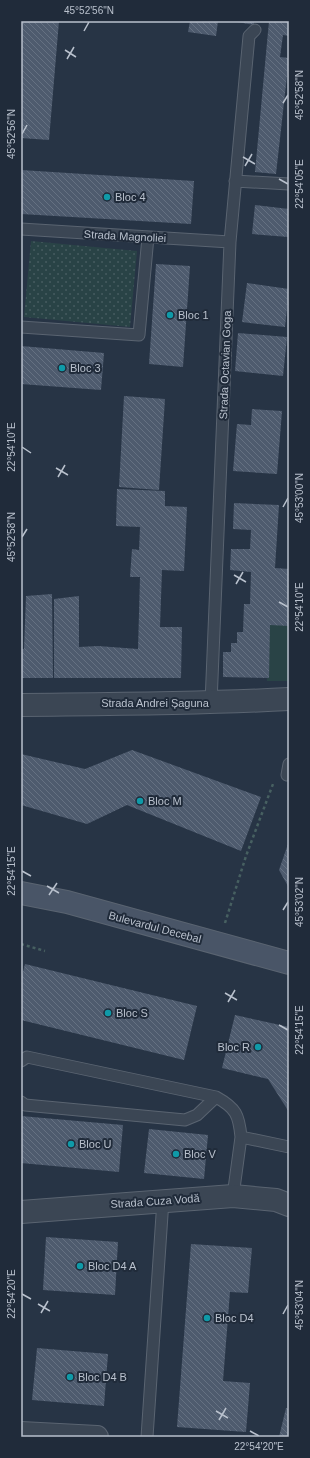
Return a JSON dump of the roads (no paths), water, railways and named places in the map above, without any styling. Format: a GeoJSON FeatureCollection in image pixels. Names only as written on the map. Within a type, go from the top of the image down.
{"type":"FeatureCollection","features":[{"type":"Feature","properties":{"kind":"main road","name":"Bulevardul Decebal"},"geometry":{"type":"LineString","coordinates":[[21,894],[67,902],[289,963]]}},
{"type":"Feature","properties":{"kind":"street","name":"Strada Andrei Șaguna"},"geometry":{"type":"LineString","coordinates":[[21,706],[211,703],[289,699]]}},
{"type":"Feature","properties":{"kind":"street","name":"Strada Cuza Vodă"},"geometry":{"type":"LineString","coordinates":[[21,1212],[163,1200],[233,1196],[276,1200],[289,1205]]}},
{"type":"Feature","properties":{"kind":"street"},"geometry":{"type":"LineString","coordinates":[[21,1433],[97,1437]]}},
{"type":"Feature","properties":{"kind":"lane","name":"Strada Octavian Goga"},"geometry":{"type":"LineString","coordinates":[[211,703],[230,242],[249,36],[255,30]]}},
{"type":"Feature","properties":{"kind":"lane"},"geometry":{"type":"LineString","coordinates":[[235,181],[289,184]]}},
{"type":"Feature","properties":{"kind":"lane","name":"Strada Magnoliei"},"geometry":{"type":"LineString","coordinates":[[21,229],[230,242]]}},
{"type":"Feature","properties":{"kind":"lane"},"geometry":{"type":"LineString","coordinates":[[21,327],[139,335],[148,237]]}},
{"type":"Feature","properties":{"kind":"lane"},"geometry":{"type":"LineString","coordinates":[[21,1061],[26,1056],[216,1097],[229,1104],[236,1112],[241,1137],[233,1196]]}},
{"type":"Feature","properties":{"kind":"lane"},"geometry":{"type":"LineString","coordinates":[[21,1102],[25,1105],[185,1120],[197,1115],[216,1097]]}},
{"type":"Feature","properties":{"kind":"lane"},"geometry":{"type":"LineString","coordinates":[[241,1137],[289,1147]]}},
{"type":"Feature","properties":{"kind":"lane"},"geometry":{"type":"LineString","coordinates":[[147,1437],[163,1200]]}},
{"type":"Feature","properties":{"kind":"place","name":"Bloc 4"},"geometry":{"type":"Point","coordinates":[107,197]}},
{"type":"Feature","properties":{"kind":"place","name":"Bloc 1"},"geometry":{"type":"Point","coordinates":[170,315]}},
{"type":"Feature","properties":{"kind":"place","name":"Bloc 3"},"geometry":{"type":"Point","coordinates":[62,368]}},
{"type":"Feature","properties":{"kind":"place","name":"Bloc M"},"geometry":{"type":"Point","coordinates":[140,801]}},
{"type":"Feature","properties":{"kind":"place","name":"Bloc S"},"geometry":{"type":"Point","coordinates":[108,1013]}},
{"type":"Feature","properties":{"kind":"place","name":"Bloc R"},"geometry":{"type":"Point","coordinates":[258,1047]}},
{"type":"Feature","properties":{"kind":"place","name":"Bloc U"},"geometry":{"type":"Point","coordinates":[71,1144]}},
{"type":"Feature","properties":{"kind":"place","name":"Bloc V"},"geometry":{"type":"Point","coordinates":[176,1154]}},
{"type":"Feature","properties":{"kind":"place","name":"Bloc D4 A"},"geometry":{"type":"Point","coordinates":[80,1266]}},
{"type":"Feature","properties":{"kind":"place","name":"Bloc D4"},"geometry":{"type":"Point","coordinates":[207,1318]}},
{"type":"Feature","properties":{"kind":"place","name":"Bloc D4 B"},"geometry":{"type":"Point","coordinates":[70,1377]}}]}
